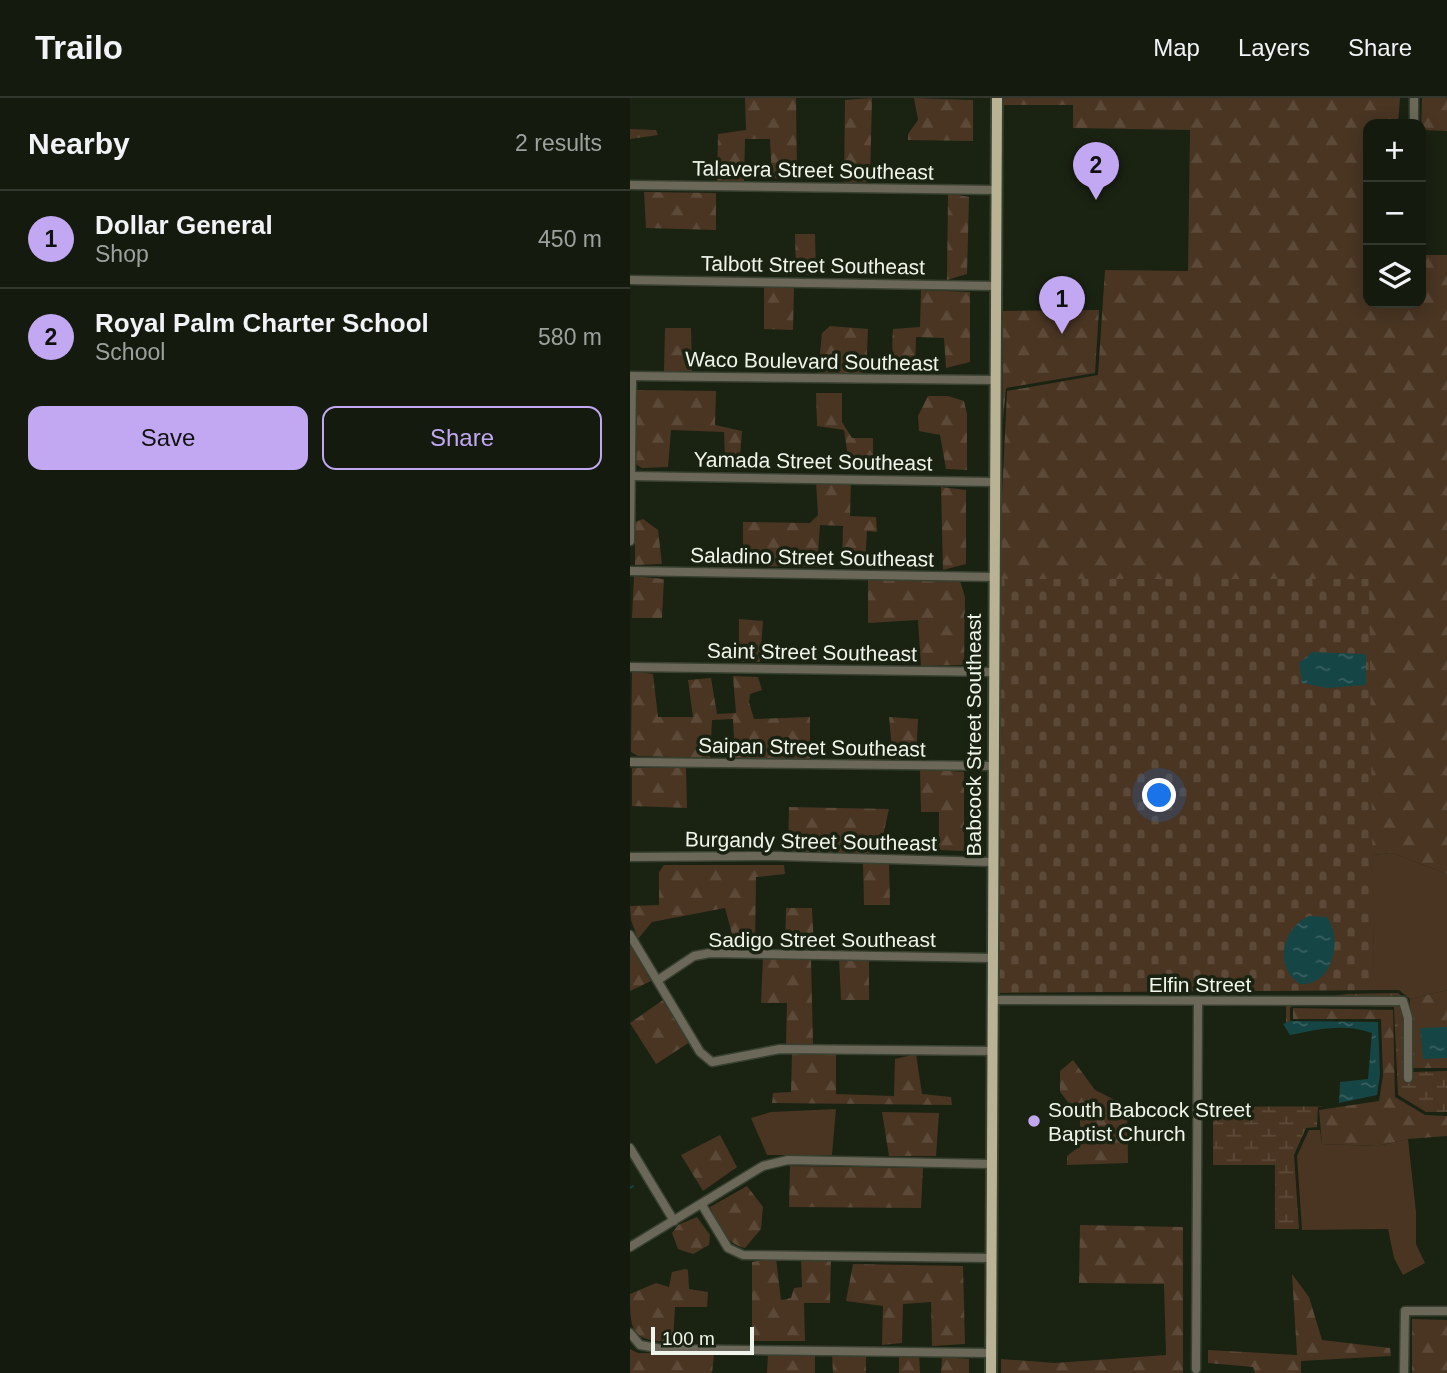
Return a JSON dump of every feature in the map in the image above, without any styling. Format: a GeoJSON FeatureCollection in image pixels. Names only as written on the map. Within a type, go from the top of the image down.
{"type":"FeatureCollection","features":[{"type":"Feature","properties":{"kind":"main road","name":"Babcock Street Southeast"},"geometry":{"type":"LineString","coordinates":[[991,1373],[997,98]]}},
{"type":"Feature","properties":{"kind":"street"},"geometry":{"type":"LineString","coordinates":[[1414,98],[1414,119]]}},
{"type":"Feature","properties":{"kind":"street","name":"Talavera Street Southeast"},"geometry":{"type":"LineString","coordinates":[[630,184],[996,190]]}},
{"type":"Feature","properties":{"kind":"street","name":"Talbott Street Southeast"},"geometry":{"type":"LineString","coordinates":[[630,280],[995,286]]}},
{"type":"Feature","properties":{"kind":"street"},"geometry":{"type":"LineString","coordinates":[[630,541],[631,376]]}},
{"type":"Feature","properties":{"kind":"street","name":"Waco Boulevard Southeast"},"geometry":{"type":"LineString","coordinates":[[631,376],[995,380]]}},
{"type":"Feature","properties":{"kind":"street","name":"Yamada Street Southeast"},"geometry":{"type":"LineString","coordinates":[[631,476],[994,482]]}},
{"type":"Feature","properties":{"kind":"street","name":"Saladino Street Southeast"},"geometry":{"type":"LineString","coordinates":[[630,571],[993,577]]}},
{"type":"Feature","properties":{"kind":"street","name":"Saint Street Southeast"},"geometry":{"type":"LineString","coordinates":[[630,667],[993,672]]}},
{"type":"Feature","properties":{"kind":"street","name":"Saipan Street Southeast"},"geometry":{"type":"LineString","coordinates":[[630,762],[994,766]]}},
{"type":"Feature","properties":{"kind":"street","name":"Burgandy Street Southeast"},"geometry":{"type":"LineString","coordinates":[[630,857],[777,856],[992,862]]}},
{"type":"Feature","properties":{"kind":"street"},"geometry":{"type":"LineString","coordinates":[[630,935],[700,1052],[712,1062],[780,1049],[993,1051]]}},
{"type":"Feature","properties":{"kind":"street","name":"Sadigo Street Southeast"},"geometry":{"type":"LineString","coordinates":[[658,980],[694,956],[710,953],[992,958]]}},
{"type":"Feature","properties":{"kind":"street","name":"Elfin Street"},"geometry":{"type":"LineString","coordinates":[[992,1000],[1403,1000],[1406,1004],[1408,1078]]}},
{"type":"Feature","properties":{"kind":"street"},"geometry":{"type":"LineString","coordinates":[[1196,1369],[1198,1002]]}},
{"type":"Feature","properties":{"kind":"street"},"geometry":{"type":"LineString","coordinates":[[630,1148],[674,1221]]}},
{"type":"Feature","properties":{"kind":"street"},"geometry":{"type":"LineString","coordinates":[[630,1247],[763,1166],[788,1160],[991,1164]]}},
{"type":"Feature","properties":{"kind":"street"},"geometry":{"type":"LineString","coordinates":[[702,1205],[729,1248],[743,1255],[992,1258]]}},
{"type":"Feature","properties":{"kind":"street"},"geometry":{"type":"LineString","coordinates":[[1404,1373],[1405,1311],[1447,1311]]}},
{"type":"Feature","properties":{"kind":"street"},"geometry":{"type":"LineString","coordinates":[[630,1333],[640,1345],[662,1349],[991,1353]]}},
{"type":"Feature","properties":{"kind":"green space"},"geometry":{"type":"Polygon","coordinates":[[[745,98],[796,98],[797,179],[772,178],[770,139],[745,139],[744,181],[717,181],[718,134],[746,130],[745,98]]]}},
{"type":"Feature","properties":{"kind":"green space"},"geometry":{"type":"Polygon","coordinates":[[[872,98],[870,182],[844,183],[845,100],[872,98]]]}},
{"type":"Feature","properties":{"kind":"green space"},"geometry":{"type":"Polygon","coordinates":[[[914,98],[973,100],[973,141],[908,140],[908,134],[918,120],[914,98]]]}},
{"type":"Feature","properties":{"kind":"green space"},"geometry":{"type":"Polygon","coordinates":[[[1002,98],[1400,98],[1398,119],[1363,119],[1363,308],[1426,308],[1426,255],[1447,255],[1447,874],[1393,853],[1372,855],[1374,990],[1251,991],[998,579],[1007,391],[1098,375],[1105,270],[1188,271],[1190,130],[1073,128],[1073,105],[1002,105],[1002,98]]]}},
{"type":"Feature","properties":{"kind":"green space"},"geometry":{"type":"Polygon","coordinates":[[[1422,98],[1447,98],[1447,131],[1426,130],[1426,119],[1421,119],[1422,98]]]}},
{"type":"Feature","properties":{"kind":"green space"},"geometry":{"type":"Polygon","coordinates":[[[630,129],[656,130],[658,135],[630,139],[630,129]]]}},
{"type":"Feature","properties":{"kind":"green space"},"geometry":{"type":"Polygon","coordinates":[[[644,192],[716,193],[716,230],[646,228],[644,192]]]}},
{"type":"Feature","properties":{"kind":"green space"},"geometry":{"type":"Polygon","coordinates":[[[948,193],[969,197],[967,274],[947,280],[948,193]]]}},
{"type":"Feature","properties":{"kind":"green space"},"geometry":{"type":"Polygon","coordinates":[[[795,234],[815,234],[816,276],[796,274],[795,234]]]}},
{"type":"Feature","properties":{"kind":"green space"},"geometry":{"type":"Polygon","coordinates":[[[764,285],[794,286],[793,330],[764,329],[764,285]]]}},
{"type":"Feature","properties":{"kind":"green space"},"geometry":{"type":"Polygon","coordinates":[[[921,290],[970,292],[970,362],[946,368],[944,338],[916,337],[915,368],[906,371],[897,363],[893,353],[893,329],[920,327],[921,290]]]}},
{"type":"Feature","properties":{"kind":"green space"},"geometry":{"type":"Polygon","coordinates":[[[1099,310],[1095,373],[1006,388],[1003,420],[1003,311],[1099,310]]]}},
{"type":"Feature","properties":{"kind":"green space"},"geometry":{"type":"Polygon","coordinates":[[[830,326],[868,329],[866,373],[818,373],[822,333],[830,326]]]}},
{"type":"Feature","properties":{"kind":"green space"},"geometry":{"type":"Polygon","coordinates":[[[665,328],[691,328],[692,371],[664,371],[665,328]]]}},
{"type":"Feature","properties":{"kind":"green space"},"geometry":{"type":"Polygon","coordinates":[[[637,390],[716,391],[715,425],[742,431],[740,456],[725,457],[724,432],[671,430],[668,467],[642,468],[636,464],[637,390]]]}},
{"type":"Feature","properties":{"kind":"green space"},"geometry":{"type":"Polygon","coordinates":[[[816,393],[842,393],[842,422],[852,438],[873,438],[873,472],[850,471],[844,430],[817,426],[816,393]]]}},
{"type":"Feature","properties":{"kind":"green space"},"geometry":{"type":"Polygon","coordinates":[[[928,396],[948,396],[964,401],[967,414],[967,470],[946,469],[940,435],[919,431],[918,416],[928,396]]]}},
{"type":"Feature","properties":{"kind":"green space"},"geometry":{"type":"Polygon","coordinates":[[[851,481],[850,516],[876,517],[877,532],[867,531],[865,566],[842,566],[843,526],[820,525],[817,567],[743,566],[743,522],[810,523],[818,515],[816,482],[851,481]]]}},
{"type":"Feature","properties":{"kind":"green space"},"geometry":{"type":"Polygon","coordinates":[[[941,487],[966,490],[966,564],[943,570],[941,487]]]}},
{"type":"Feature","properties":{"kind":"green space"},"geometry":{"type":"Polygon","coordinates":[[[643,519],[658,530],[662,564],[635,565],[635,522],[643,519]]]}},
{"type":"Feature","properties":{"kind":"green space"},"geometry":{"type":"Polygon","coordinates":[[[634,576],[664,579],[662,618],[632,618],[634,576]]]}},
{"type":"Feature","properties":{"kind":"green space"},"geometry":{"type":"Polygon","coordinates":[[[998,579],[1369,579],[1374,990],[998,993],[998,579]]]}},
{"type":"Feature","properties":{"kind":"green space"},"geometry":{"type":"Polygon","coordinates":[[[868,580],[960,581],[965,597],[964,665],[921,666],[918,620],[868,623],[868,580]]]}},
{"type":"Feature","properties":{"kind":"green space"},"geometry":{"type":"Polygon","coordinates":[[[739,619],[763,621],[760,662],[739,662],[739,619]]]}},
{"type":"Feature","properties":{"kind":"green space"},"geometry":{"type":"Polygon","coordinates":[[[632,671],[653,674],[658,717],[693,717],[688,680],[711,678],[717,714],[736,713],[733,676],[758,677],[762,690],[750,694],[749,702],[754,719],[810,717],[810,759],[735,758],[733,719],[712,720],[710,758],[638,756],[631,752],[632,671]]]}},
{"type":"Feature","properties":{"kind":"green space"},"geometry":{"type":"Polygon","coordinates":[[[889,717],[918,719],[916,757],[893,759],[889,717]]]}},
{"type":"Feature","properties":{"kind":"green space"},"geometry":{"type":"Polygon","coordinates":[[[686,767],[687,808],[632,806],[632,768],[686,767]]]}},
{"type":"Feature","properties":{"kind":"green space"},"geometry":{"type":"Polygon","coordinates":[[[920,769],[964,772],[964,851],[939,850],[939,812],[921,812],[920,769]]]}},
{"type":"Feature","properties":{"kind":"green space"},"geometry":{"type":"Polygon","coordinates":[[[789,807],[889,809],[879,853],[788,853],[789,807]]]}},
{"type":"Feature","properties":{"kind":"green space"},"geometry":{"type":"Polygon","coordinates":[[[1393,853],[1447,874],[1447,990],[1410,999],[1399,990],[1374,990],[1372,855],[1393,853]]]}},
{"type":"Feature","properties":{"kind":"green space"},"geometry":{"type":"Polygon","coordinates":[[[863,863],[889,864],[890,905],[864,905],[863,863]]]}},
{"type":"Feature","properties":{"kind":"green space"},"geometry":{"type":"Polygon","coordinates":[[[664,865],[784,865],[785,874],[756,877],[755,946],[735,945],[725,908],[652,922],[638,939],[631,920],[630,906],[659,905],[659,872],[664,865]]]}},
{"type":"Feature","properties":{"kind":"green space"},"geometry":{"type":"Polygon","coordinates":[[[786,908],[812,908],[814,949],[785,948],[786,908]]]}},
{"type":"Feature","properties":{"kind":"green space"},"geometry":{"type":"Polygon","coordinates":[[[630,944],[651,981],[630,991],[630,944]]]}},
{"type":"Feature","properties":{"kind":"green space"},"geometry":{"type":"Polygon","coordinates":[[[763,957],[811,958],[813,1044],[786,1045],[787,1003],[761,1003],[763,957]]]}},
{"type":"Feature","properties":{"kind":"green space"},"geometry":{"type":"Polygon","coordinates":[[[839,957],[869,959],[869,1000],[841,1000],[839,957]]]}},
{"type":"Feature","properties":{"kind":"green space"},"geometry":{"type":"Polygon","coordinates":[[[1447,990],[1447,1068],[1411,1068],[1410,999],[1447,990]]]}},
{"type":"Feature","properties":{"kind":"green space"},"geometry":{"type":"Polygon","coordinates":[[[1398,993],[1407,1001],[1408,1068],[1411,1072],[1447,1071],[1447,1112],[1426,1112],[1398,1095],[1394,1007],[1293,1005],[1290,1008],[1290,1021],[1286,1023],[1286,1003],[1347,994],[1398,993]]]}},
{"type":"Feature","properties":{"kind":"green space"},"geometry":{"type":"Polygon","coordinates":[[[663,1000],[690,1042],[656,1064],[630,1023],[663,1000]]]}},
{"type":"Feature","properties":{"kind":"green space"},"geometry":{"type":"Polygon","coordinates":[[[1293,1008],[1393,1010],[1395,1097],[1425,1115],[1447,1116],[1447,1136],[1408,1139],[1377,1146],[1322,1144],[1319,1110],[1379,1101],[1383,1075],[1381,1019],[1293,1019],[1293,1008]]]}},
{"type":"Feature","properties":{"kind":"green space"},"geometry":{"type":"Polygon","coordinates":[[[792,1054],[836,1054],[836,1094],[894,1096],[895,1059],[916,1054],[922,1094],[951,1097],[952,1105],[772,1103],[773,1093],[791,1092],[792,1054]]]}},
{"type":"Feature","properties":{"kind":"green space"},"geometry":{"type":"Polygon","coordinates":[[[1073,1060],[1095,1090],[1127,1106],[1128,1163],[1067,1165],[1067,1156],[1080,1146],[1080,1117],[1060,1092],[1060,1071],[1073,1060]]]}},
{"type":"Feature","properties":{"kind":"green space"},"geometry":{"type":"Polygon","coordinates":[[[1318,1106],[1317,1127],[1306,1128],[1294,1155],[1299,1229],[1275,1229],[1275,1165],[1213,1165],[1213,1107],[1318,1106]]]}},
{"type":"Feature","properties":{"kind":"green space"},"geometry":{"type":"Polygon","coordinates":[[[836,1109],[832,1155],[767,1155],[751,1118],[771,1112],[836,1109]]]}},
{"type":"Feature","properties":{"kind":"green space"},"geometry":{"type":"Polygon","coordinates":[[[882,1112],[939,1113],[936,1156],[889,1156],[882,1112]]]}},
{"type":"Feature","properties":{"kind":"green space"},"geometry":{"type":"Polygon","coordinates":[[[1309,1130],[1320,1130],[1322,1144],[1377,1146],[1408,1139],[1416,1212],[1416,1244],[1425,1263],[1403,1275],[1394,1258],[1388,1229],[1302,1230],[1297,1156],[1309,1130]]]}},
{"type":"Feature","properties":{"kind":"green space"},"geometry":{"type":"Polygon","coordinates":[[[720,1135],[737,1167],[703,1191],[681,1155],[720,1135]]]}},
{"type":"Feature","properties":{"kind":"green space"},"geometry":{"type":"Polygon","coordinates":[[[790,1166],[923,1168],[921,1208],[789,1207],[790,1166]]]}},
{"type":"Feature","properties":{"kind":"green space"},"geometry":{"type":"Polygon","coordinates":[[[747,1186],[763,1207],[761,1229],[745,1248],[727,1238],[710,1207],[747,1186]]]}},
{"type":"Feature","properties":{"kind":"green space"},"geometry":{"type":"Polygon","coordinates":[[[697,1217],[710,1235],[709,1245],[693,1254],[678,1249],[672,1233],[678,1225],[697,1217]]]}},
{"type":"Feature","properties":{"kind":"green space"},"geometry":{"type":"Polygon","coordinates":[[[1080,1225],[1183,1227],[1183,1373],[1001,1373],[1001,1359],[1055,1363],[1166,1355],[1164,1284],[1079,1283],[1080,1225]]]}},
{"type":"Feature","properties":{"kind":"green space"},"geometry":{"type":"Polygon","coordinates":[[[776,1258],[781,1300],[791,1298],[794,1288],[802,1287],[801,1259],[831,1259],[830,1303],[804,1303],[805,1341],[752,1341],[752,1262],[776,1258]]]}},
{"type":"Feature","properties":{"kind":"green space"},"geometry":{"type":"Polygon","coordinates":[[[853,1264],[963,1266],[965,1344],[932,1346],[931,1302],[903,1304],[902,1343],[882,1345],[883,1306],[846,1301],[853,1264]]]}},
{"type":"Feature","properties":{"kind":"green space"},"geometry":{"type":"Polygon","coordinates":[[[688,1270],[689,1289],[708,1292],[707,1307],[675,1307],[673,1342],[641,1337],[633,1326],[630,1294],[656,1283],[669,1287],[672,1272],[688,1270]]]}},
{"type":"Feature","properties":{"kind":"green space"},"geometry":{"type":"Polygon","coordinates":[[[1292,1274],[1309,1297],[1322,1340],[1390,1348],[1391,1356],[1301,1361],[1301,1373],[1255,1373],[1253,1367],[1208,1363],[1208,1350],[1297,1355],[1292,1274]]]}},
{"type":"Feature","properties":{"kind":"green space"},"geometry":{"type":"Polygon","coordinates":[[[1412,1319],[1447,1320],[1447,1373],[1412,1373],[1412,1319]]]}},
{"type":"Feature","properties":{"kind":"green space"},"geometry":{"type":"Polygon","coordinates":[[[630,1349],[638,1353],[714,1354],[712,1373],[630,1373],[630,1349]]]}},
{"type":"Feature","properties":{"kind":"green space"},"geometry":{"type":"Polygon","coordinates":[[[832,1353],[866,1354],[866,1373],[833,1373],[832,1353]]]}},
{"type":"Feature","properties":{"kind":"green space"},"geometry":{"type":"Polygon","coordinates":[[[768,1354],[815,1355],[815,1373],[767,1373],[768,1354]]]}},
{"type":"Feature","properties":{"kind":"green space"},"geometry":{"type":"Polygon","coordinates":[[[919,1354],[920,1373],[899,1373],[899,1355],[919,1354]]]}},
{"type":"Feature","properties":{"kind":"green space"},"geometry":{"type":"Polygon","coordinates":[[[942,1357],[969,1359],[969,1373],[941,1373],[942,1357]]]}},
{"type":"Feature","properties":{"kind":"water"},"geometry":{"type":"Polygon","coordinates":[[[1312,652],[1366,654],[1366,685],[1327,688],[1302,683],[1299,663],[1312,652]]]}},
{"type":"Feature","properties":{"kind":"water"},"geometry":{"type":"Polygon","coordinates":[[[1309,916],[1327,917],[1332,927],[1334,949],[1332,960],[1320,978],[1311,983],[1300,984],[1286,968],[1284,948],[1292,929],[1309,916]]]}},
{"type":"Feature","properties":{"kind":"water"},"geometry":{"type":"Polygon","coordinates":[[[1290,1021],[1378,1022],[1380,1075],[1377,1095],[1339,1103],[1340,1082],[1368,1079],[1372,1033],[1342,1028],[1290,1035],[1283,1024],[1290,1021]]]}},
{"type":"Feature","properties":{"kind":"water"},"geometry":{"type":"Polygon","coordinates":[[[1447,1027],[1447,1058],[1423,1059],[1420,1028],[1447,1027]]]}},
{"type":"Feature","properties":{"kind":"place","name":"Royal Palm Charter School"},"geometry":{"type":"Point","coordinates":[1096,200]}},
{"type":"Feature","properties":{"kind":"place","name":"Dollar General"},"geometry":{"type":"Point","coordinates":[1062,334]}},
{"type":"Feature","properties":{"kind":"place","name":"South Babcock Street Baptist Church"},"geometry":{"type":"Point","coordinates":[1034,1121]}}]}
